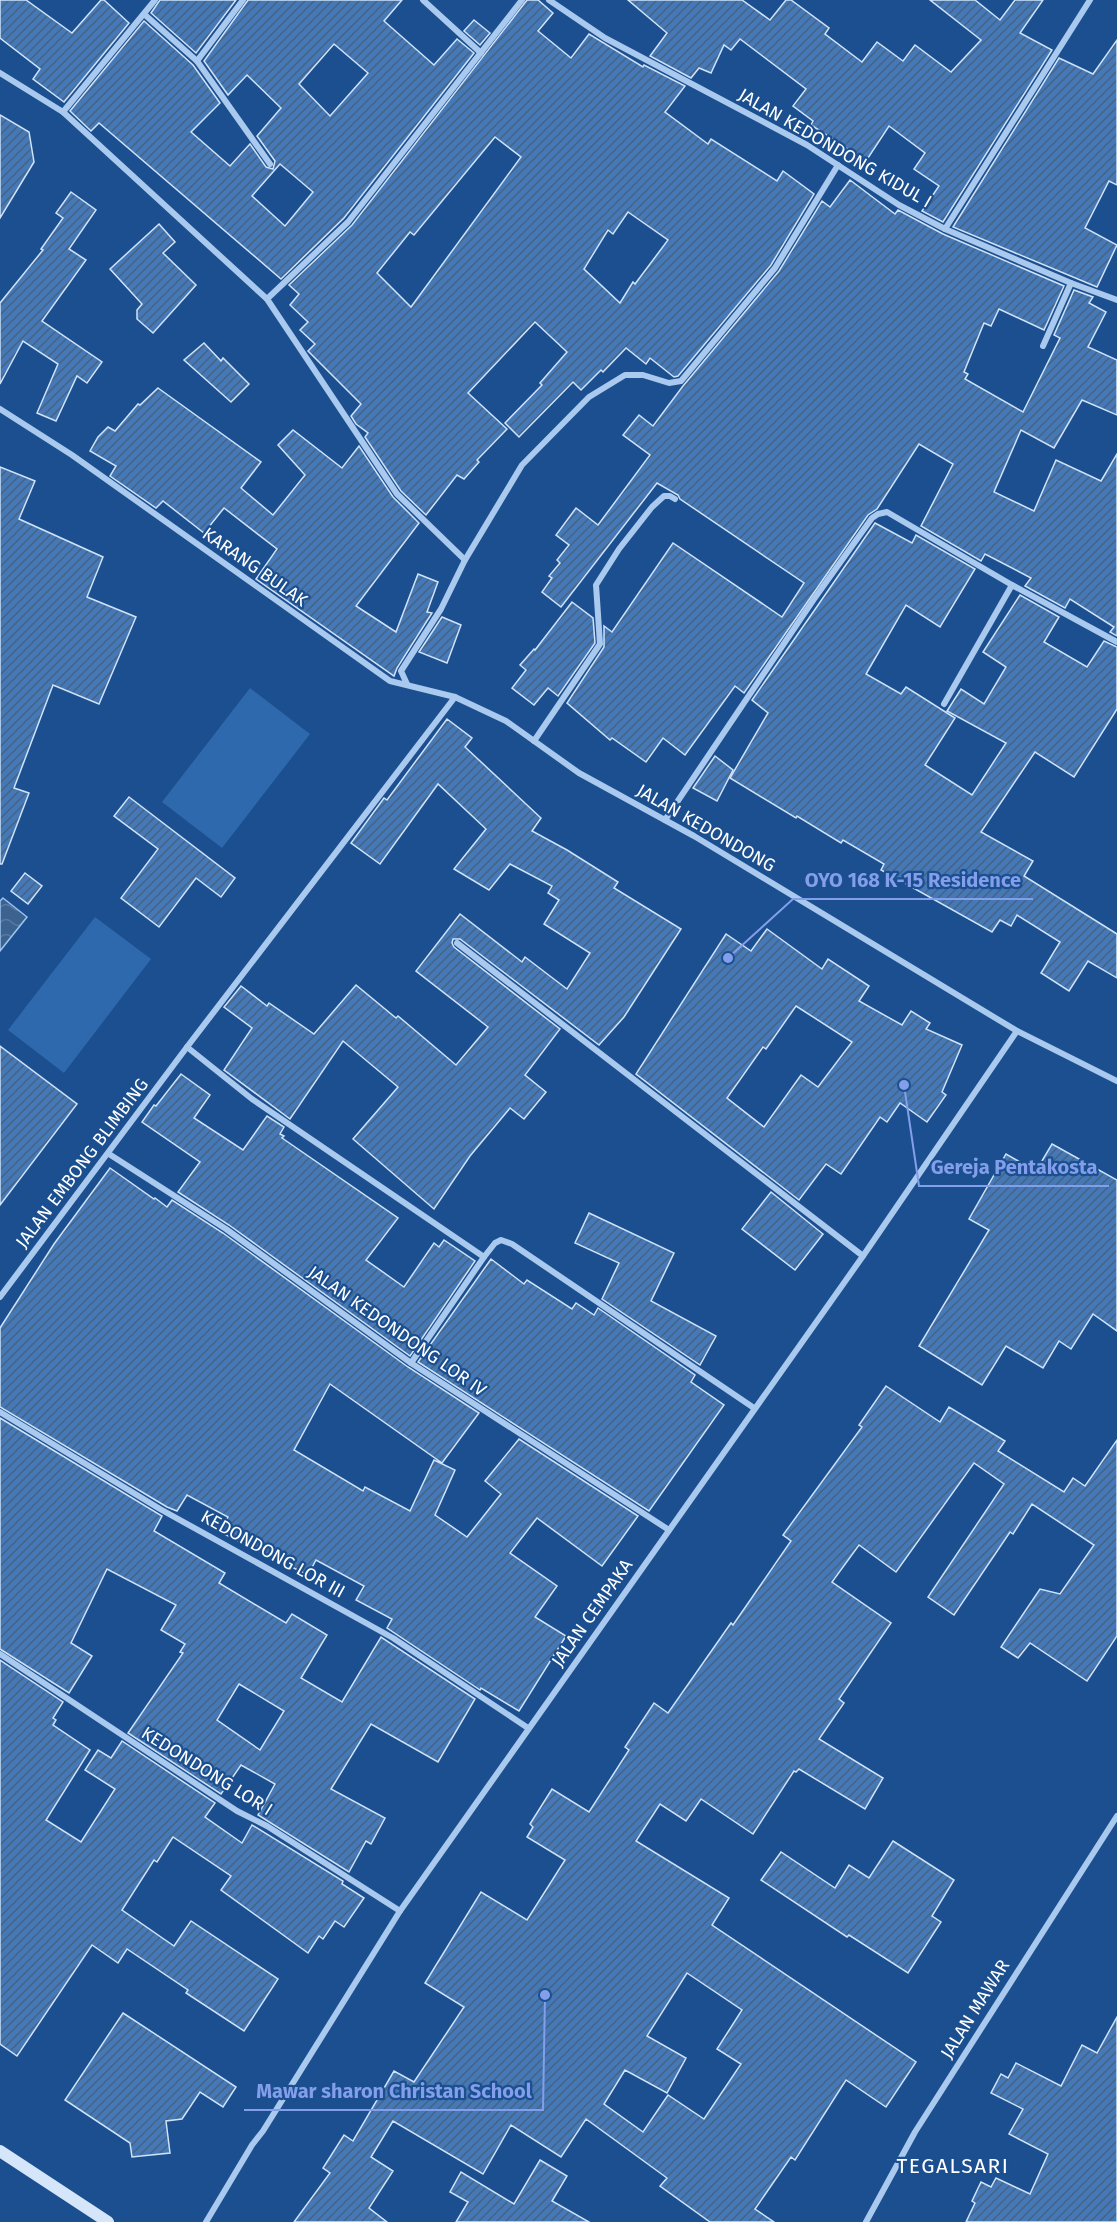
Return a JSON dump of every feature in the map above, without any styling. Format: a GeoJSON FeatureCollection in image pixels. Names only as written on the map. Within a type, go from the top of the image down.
{"type":"FeatureCollection","features":[{"type":"Feature","properties":{"kind":"street"},"geometry":{"type":"LineString","coordinates":[[63,112],[155,0]]}},
{"type":"Feature","properties":{"kind":"street"},"geometry":{"type":"LineString","coordinates":[[197,62],[243,0]]}},
{"type":"Feature","properties":{"kind":"street"},"geometry":{"type":"LineString","coordinates":[[423,0],[481,53]]}},
{"type":"Feature","properties":{"kind":"street"},"geometry":{"type":"LineString","coordinates":[[267,299],[348,222],[522,0]]}},
{"type":"Feature","properties":{"kind":"street","name":"JALAN KEDONDONG KIDUL I"},"geometry":{"type":"LineString","coordinates":[[549,0],[605,38],[807,145],[899,205],[945,229],[1071,283],[1117,300]]}},
{"type":"Feature","properties":{"kind":"street"},"geometry":{"type":"LineString","coordinates":[[945,229],[1090,0]]}},
{"type":"Feature","properties":{"kind":"street"},"geometry":{"type":"LineString","coordinates":[[144,14],[197,62],[270,164]]}},
{"type":"Feature","properties":{"kind":"street"},"geometry":{"type":"LineString","coordinates":[[0,73],[63,112],[267,299],[396,495],[465,560]]}},
{"type":"Feature","properties":{"kind":"street"},"geometry":{"type":"LineString","coordinates":[[408,685],[401,671],[441,609],[465,560],[522,465],[589,397],[625,375],[643,375],[669,383],[681,381],[775,268],[838,165]]}},
{"type":"Feature","properties":{"kind":"street"},"geometry":{"type":"LineString","coordinates":[[1043,346],[1071,283]]}},
{"type":"Feature","properties":{"kind":"street","name":"KARANG BULAK"},"geometry":{"type":"LineString","coordinates":[[0,409],[72,455],[390,681],[455,697],[506,721]]}},
{"type":"Feature","properties":{"kind":"street"},"geometry":{"type":"LineString","coordinates":[[534,741],[600,644],[596,585],[625,541],[652,507],[664,496],[675,499]]}},
{"type":"Feature","properties":{"kind":"street"},"geometry":{"type":"LineString","coordinates":[[666,820],[814,599],[872,518],[878,514],[887,512],[1012,585],[1117,642]]}},
{"type":"Feature","properties":{"kind":"street"},"geometry":{"type":"LineString","coordinates":[[944,704],[1012,585]]}},
{"type":"Feature","properties":{"kind":"street","name":"JALAN EMBONG BLIMBING"},"geometry":{"type":"LineString","coordinates":[[0,1297],[187,1047],[455,697]]}},
{"type":"Feature","properties":{"kind":"street","name":"JALAN KEDONDONG"},"geometry":{"type":"LineString","coordinates":[[506,721],[579,773],[666,820],[1017,1031]]}},
{"type":"Feature","properties":{"kind":"street"},"geometry":{"type":"LineString","coordinates":[[457,943],[862,1256]]}},
{"type":"Feature","properties":{"kind":"street"},"geometry":{"type":"LineString","coordinates":[[1017,1031],[1117,1081]]}},
{"type":"Feature","properties":{"kind":"street","name":"JALAN CEMPAKA"},"geometry":{"type":"LineString","coordinates":[[206,2222],[400,1911],[862,1256],[1017,1031]]}},
{"type":"Feature","properties":{"kind":"street"},"geometry":{"type":"LineString","coordinates":[[187,1047],[252,1099],[484,1257]]}},
{"type":"Feature","properties":{"kind":"street","name":"JALAN KEDONDONG LOR IV"},"geometry":{"type":"LineString","coordinates":[[109,1154],[226,1228],[411,1363],[669,1530]]}},
{"type":"Feature","properties":{"kind":"street"},"geometry":{"type":"LineString","coordinates":[[411,1363],[484,1257],[501,1240],[512,1244],[754,1408]]}},
{"type":"Feature","properties":{"kind":"street","name":"KEDONDONG LOR III"},"geometry":{"type":"LineString","coordinates":[[0,1412],[160,1509],[393,1638],[528,1728]]}},
{"type":"Feature","properties":{"kind":"street","name":"KEDONDONG LOR I"},"geometry":{"type":"LineString","coordinates":[[0,1654],[237,1811],[267,1826],[400,1911]]}},
{"type":"Feature","properties":{"kind":"street","name":"JALAN MAWAR"},"geometry":{"type":"LineString","coordinates":[[866,2222],[915,2132],[1117,1816]]}},
{"type":"Feature","properties":{"kind":"street"},"geometry":{"type":"LineString","coordinates":[[0,2151],[108,2222]]}},
{"type":"Feature","properties":{"kind":"shaded area"},"geometry":{"type":"Polygon","coordinates":[[[250,688],[310,734],[222,848],[162,802],[250,688]]]}},
{"type":"Feature","properties":{"kind":"shaded area"},"geometry":{"type":"Polygon","coordinates":[[[95,917],[151,959],[64,1073],[8,1030],[95,917]]]}},
{"type":"Feature","properties":{"kind":"water"},"geometry":{"type":"Polygon","coordinates":[[[3,898],[27,917],[0,951],[0,901],[3,898]]]}},
{"type":"Feature","properties":{"kind":"building"},"geometry":{"type":"Polygon","coordinates":[[[0,0],[26,0],[72,33],[101,0],[104,0],[129,23],[64,102],[33,79],[40,69],[0,38],[0,0]]]}},
{"type":"Feature","properties":{"kind":"building"},"geometry":{"type":"Polygon","coordinates":[[[160,0],[236,0],[196,53],[151,13],[160,0]]]}},
{"type":"Feature","properties":{"kind":"building"},"geometry":{"type":"Polygon","coordinates":[[[248,0],[402,0],[384,21],[434,65],[457,39],[474,53],[344,218],[281,279],[99,123],[91,131],[70,111],[144,21],[193,65],[220,103],[191,132],[230,166],[250,144],[266,167],[273,169],[275,161],[257,136],[281,108],[247,75],[228,95],[204,61],[248,0]],[[334,44],[299,84],[330,116],[368,73],[334,44]],[[280,164],[252,196],[285,226],[313,192],[280,164]]]}},
{"type":"Feature","properties":{"kind":"building"},"geometry":{"type":"Polygon","coordinates":[[[527,0],[538,0],[553,13],[538,31],[571,58],[589,34],[643,67],[644,65],[685,86],[665,112],[708,144],[711,139],[777,181],[783,171],[814,194],[771,265],[678,376],[674,377],[650,358],[646,364],[626,348],[603,372],[601,370],[581,390],[573,382],[519,437],[505,423],[542,385],[540,383],[567,352],[535,322],[468,393],[507,429],[477,460],[479,462],[464,479],[457,475],[426,515],[401,491],[365,437],[368,433],[356,424],[351,416],[361,404],[308,351],[315,344],[300,330],[308,322],[290,305],[299,294],[289,285],[352,225],[527,0]],[[495,137],[414,235],[410,232],[377,273],[411,307],[521,157],[495,137]],[[628,212],[613,234],[608,230],[584,269],[620,303],[633,282],[635,284],[668,240],[628,212]]]}},
{"type":"Feature","properties":{"kind":"building"},"geometry":{"type":"Polygon","coordinates":[[[628,0],[742,0],[770,20],[786,0],[791,0],[829,28],[825,34],[862,62],[877,42],[903,61],[915,45],[951,72],[981,40],[930,0],[975,0],[1000,20],[1015,0],[1043,0],[1020,33],[1052,50],[943,222],[922,211],[939,186],[914,169],[925,153],[889,126],[866,161],[811,125],[813,121],[793,106],[806,89],[740,39],[731,50],[724,45],[711,73],[699,68],[691,78],[650,56],[667,33],[628,0]]]}},
{"type":"Feature","properties":{"kind":"building"},"geometry":{"type":"Polygon","coordinates":[[[474,20],[490,33],[480,45],[464,31],[474,20]]]}},
{"type":"Feature","properties":{"kind":"building"},"geometry":{"type":"Polygon","coordinates":[[[1117,40],[1117,185],[1109,181],[1085,228],[1117,245],[1097,287],[953,227],[1059,58],[1093,74],[1117,40]]]}},
{"type":"Feature","properties":{"kind":"building"},"geometry":{"type":"Polygon","coordinates":[[[0,115],[29,132],[34,162],[0,218],[0,115]]]}},
{"type":"Feature","properties":{"kind":"building"},"geometry":{"type":"Polygon","coordinates":[[[850,180],[895,214],[898,210],[943,234],[1064,286],[1044,330],[999,309],[991,326],[984,323],[964,372],[968,374],[965,379],[1023,412],[1060,338],[1054,335],[1074,290],[1093,297],[1089,303],[1106,312],[1088,347],[1117,360],[1117,415],[1082,400],[1054,448],[1021,430],[994,492],[1034,511],[1056,460],[1101,481],[1117,454],[1117,636],[1110,632],[1114,627],[1070,599],[1065,608],[1025,586],[1031,578],[985,554],[981,561],[921,526],[953,464],[919,444],[877,509],[868,515],[744,693],[735,686],[685,755],[663,738],[646,762],[612,738],[610,740],[567,703],[604,647],[604,626],[612,632],[673,543],[782,617],[804,583],[680,499],[678,495],[657,483],[561,607],[542,592],[552,578],[549,576],[560,563],[557,560],[569,545],[556,535],[576,508],[598,525],[650,455],[623,435],[639,415],[653,426],[683,386],[779,271],[822,201],[830,207],[850,180]]]}},
{"type":"Feature","properties":{"kind":"building"},"geometry":{"type":"Polygon","coordinates":[[[71,192],[96,210],[69,249],[86,260],[42,321],[102,362],[87,383],[77,376],[56,421],[37,413],[58,364],[23,341],[0,384],[0,303],[43,250],[41,249],[63,218],[56,213],[71,192]]]}},
{"type":"Feature","properties":{"kind":"building"},"geometry":{"type":"Polygon","coordinates":[[[159,224],[175,242],[163,253],[196,285],[153,333],[137,319],[137,310],[142,304],[110,269],[159,224]]]}},
{"type":"Feature","properties":{"kind":"building"},"geometry":{"type":"Polygon","coordinates":[[[204,343],[221,361],[223,358],[249,384],[231,402],[184,360],[204,343]]]}},
{"type":"Feature","properties":{"kind":"building"},"geometry":{"type":"Polygon","coordinates":[[[158,388],[261,462],[241,488],[273,515],[305,475],[278,445],[293,430],[342,468],[359,446],[393,497],[419,523],[356,606],[396,632],[418,574],[438,582],[427,612],[432,613],[394,676],[256,579],[277,549],[224,508],[204,533],[163,501],[156,508],[110,476],[116,466],[90,451],[98,437],[108,427],[115,431],[138,404],[140,405],[158,388]]]}},
{"type":"Feature","properties":{"kind":"building"},"geometry":{"type":"Polygon","coordinates":[[[0,467],[35,481],[19,519],[103,557],[87,597],[136,617],[99,704],[53,685],[14,788],[29,793],[2,864],[0,864],[0,467]]]}},
{"type":"Feature","properties":{"kind":"building"},"geometry":{"type":"Polygon","coordinates":[[[875,523],[912,543],[916,535],[975,569],[940,627],[906,605],[866,674],[901,694],[906,687],[955,718],[925,765],[972,795],[1006,743],[947,711],[961,689],[984,704],[1006,667],[983,652],[1020,595],[1059,617],[1044,642],[1087,667],[1104,641],[1117,647],[1117,709],[1074,777],[1035,752],[981,832],[1033,861],[1024,876],[1117,934],[1117,978],[1088,961],[1069,991],[1041,973],[1060,942],[1017,915],[1011,926],[1000,920],[992,932],[881,870],[884,864],[843,840],[841,843],[797,816],[796,818],[730,778],[768,713],[752,700],[875,523]]]}},
{"type":"Feature","properties":{"kind":"building"},"geometry":{"type":"Polygon","coordinates":[[[572,602],[593,618],[595,643],[558,696],[548,688],[534,705],[512,688],[526,670],[520,665],[535,650],[572,602]]]}},
{"type":"Feature","properties":{"kind":"building"},"geometry":{"type":"Polygon","coordinates":[[[442,617],[461,625],[447,663],[419,652],[442,617]]]}},
{"type":"Feature","properties":{"kind":"building"},"geometry":{"type":"Polygon","coordinates":[[[447,719],[472,738],[465,747],[541,818],[532,831],[618,882],[614,888],[681,929],[624,1017],[599,1045],[460,939],[453,939],[454,947],[560,1029],[525,1075],[546,1092],[524,1119],[510,1108],[470,1156],[434,1209],[353,1139],[398,1087],[343,1041],[290,1119],[224,1070],[252,1028],[224,1007],[241,986],[267,1006],[269,1003],[314,1034],[356,985],[396,1018],[398,1016],[456,1065],[488,1027],[416,971],[460,914],[522,962],[525,957],[567,989],[590,953],[544,924],[559,900],[548,893],[552,886],[510,864],[489,890],[454,869],[486,829],[438,784],[380,864],[351,843],[384,798],[387,800],[447,719]]]}},
{"type":"Feature","properties":{"kind":"building"},"geometry":{"type":"Polygon","coordinates":[[[715,756],[733,770],[717,801],[693,788],[715,756]]]}},
{"type":"Feature","properties":{"kind":"building"},"geometry":{"type":"Polygon","coordinates":[[[129,797],[235,878],[221,897],[196,878],[159,927],[121,898],[158,849],[114,816],[129,797]]]}},
{"type":"Feature","properties":{"kind":"building"},"geometry":{"type":"Polygon","coordinates":[[[25,873],[42,886],[28,904],[11,891],[25,873]]]}},
{"type":"Feature","properties":{"kind":"building"},"geometry":{"type":"Polygon","coordinates":[[[767,929],[822,969],[828,959],[869,986],[859,1001],[902,1025],[911,1011],[930,1023],[926,1029],[962,1045],[942,1092],[946,1095],[927,1122],[900,1103],[887,1122],[880,1117],[841,1174],[826,1164],[799,1200],[636,1074],[726,934],[751,951],[767,929]],[[796,1006],[766,1049],[763,1047],[727,1098],[764,1127],[801,1075],[818,1087],[852,1042],[796,1006]]]}},
{"type":"Feature","properties":{"kind":"building"},"geometry":{"type":"Polygon","coordinates":[[[0,1046],[77,1104],[0,1205],[0,1046]]]}},
{"type":"Feature","properties":{"kind":"building"},"geometry":{"type":"Polygon","coordinates":[[[181,1074],[210,1095],[194,1118],[243,1150],[267,1116],[284,1127],[280,1134],[284,1136],[282,1138],[398,1218],[366,1260],[404,1287],[434,1243],[439,1247],[444,1240],[475,1261],[410,1356],[229,1225],[178,1192],[200,1162],[142,1122],[181,1074]]]}},
{"type":"Feature","properties":{"kind":"building"},"geometry":{"type":"Polygon","coordinates":[[[1052,1144],[1117,1180],[1117,1331],[1093,1314],[1071,1349],[1059,1341],[1043,1368],[1006,1346],[982,1385],[919,1346],[989,1230],[969,1219],[1006,1154],[1036,1171],[1052,1144]]]}},
{"type":"Feature","properties":{"kind":"building"},"geometry":{"type":"Polygon","coordinates":[[[110,1168],[167,1207],[172,1200],[223,1233],[408,1367],[479,1413],[442,1463],[330,1384],[294,1450],[363,1491],[365,1487],[410,1511],[434,1460],[455,1470],[435,1515],[467,1537],[501,1494],[485,1481],[519,1439],[638,1516],[602,1566],[537,1518],[510,1553],[557,1586],[535,1617],[566,1636],[519,1711],[481,1688],[480,1690],[387,1628],[392,1619],[356,1600],[364,1586],[316,1560],[308,1575],[220,1532],[228,1517],[187,1495],[177,1511],[167,1507],[0,1407],[0,1328],[54,1244],[110,1168]]]}},
{"type":"Feature","properties":{"kind":"building"},"geometry":{"type":"Polygon","coordinates":[[[771,1192],[823,1234],[795,1270],[742,1229],[771,1192]]]}},
{"type":"Feature","properties":{"kind":"building"},"geometry":{"type":"Polygon","coordinates":[[[589,1213],[674,1253],[651,1301],[716,1336],[700,1365],[602,1299],[619,1263],[575,1243],[589,1213]]]}},
{"type":"Feature","properties":{"kind":"building"},"geometry":{"type":"Polygon","coordinates":[[[491,1259],[524,1284],[527,1280],[572,1309],[576,1303],[594,1315],[598,1308],[695,1375],[691,1382],[724,1405],[649,1511],[418,1362],[491,1259]]]}},
{"type":"Feature","properties":{"kind":"building"},"geometry":{"type":"Polygon","coordinates":[[[886,1386],[940,1422],[949,1407],[1005,1441],[998,1451],[1064,1492],[1073,1478],[1085,1486],[1117,1440],[1117,1636],[1087,1681],[1030,1643],[1018,1658],[1001,1647],[1040,1589],[1060,1594],[1094,1545],[1032,1504],[1013,1534],[1010,1532],[954,1615],[928,1597],[1004,1484],[974,1463],[896,1572],[859,1545],[832,1582],[891,1623],[839,1699],[844,1703],[819,1739],[883,1778],[865,1809],[799,1769],[794,1771],[753,1834],[701,1799],[686,1821],[660,1804],[636,1841],[729,1898],[712,1925],[916,2062],[886,2107],[846,2080],[795,2160],[791,2157],[755,2209],[774,2222],[710,2222],[660,2186],[667,2178],[586,2119],[561,2157],[511,2125],[483,2174],[393,2121],[371,2157],[393,2171],[369,2208],[387,2222],[294,2222],[330,2173],[323,2168],[344,2135],[353,2141],[394,2071],[414,2082],[464,2007],[425,1983],[481,1892],[527,1920],[565,1860],[527,1837],[533,1827],[530,1824],[552,1789],[589,1812],[629,1750],[625,1747],[654,1703],[668,1713],[731,1623],[733,1625],[791,1541],[783,1535],[862,1427],[859,1425],[886,1386]],[[687,1973],[647,2036],[686,2058],[667,2093],[625,2070],[604,2104],[643,2132],[668,2095],[704,2119],[741,2064],[717,2049],[742,2010],[687,1973]]]}},
{"type":"Feature","properties":{"kind":"building"},"geometry":{"type":"Polygon","coordinates":[[[0,1418],[162,1516],[154,1531],[225,1573],[219,1583],[286,1623],[292,1614],[327,1635],[301,1678],[342,1702],[381,1637],[475,1699],[438,1762],[371,1724],[331,1789],[385,1818],[371,1844],[366,1841],[349,1872],[258,1815],[275,1784],[241,1765],[221,1794],[128,1733],[183,1653],[180,1652],[185,1644],[161,1630],[176,1605],[107,1569],[71,1643],[92,1656],[69,1693],[0,1649],[0,1418]],[[239,1684],[217,1720],[260,1750],[284,1711],[239,1684]]]}},
{"type":"Feature","properties":{"kind":"building"},"geometry":{"type":"Polygon","coordinates":[[[0,1660],[63,1702],[53,1718],[56,1720],[53,1725],[90,1750],[46,1820],[81,1842],[115,1789],[85,1770],[98,1750],[111,1758],[122,1741],[215,1803],[205,1817],[242,1843],[252,1825],[343,1881],[342,1884],[364,1898],[344,1927],[335,1921],[323,1939],[319,1936],[308,1953],[221,1890],[231,1876],[173,1837],[157,1862],[154,1860],[122,1910],[174,1946],[191,1921],[278,1979],[244,2031],[186,1993],[188,1990],[127,1949],[118,1963],[92,1945],[17,2056],[0,2044],[0,1660]]]}},
{"type":"Feature","properties":{"kind":"building"},"geometry":{"type":"Polygon","coordinates":[[[893,1841],[954,1880],[932,1916],[941,1922],[908,1973],[849,1935],[847,1937],[761,1880],[781,1852],[835,1888],[849,1865],[869,1878],[893,1841]]]}},
{"type":"Feature","properties":{"kind":"building"},"geometry":{"type":"Polygon","coordinates":[[[123,2013],[236,2087],[223,2107],[200,2092],[182,2119],[166,2121],[170,2153],[132,2157],[130,2143],[65,2100],[123,2013]]]}},
{"type":"Feature","properties":{"kind":"building"},"geometry":{"type":"Polygon","coordinates":[[[1117,2017],[1117,2222],[966,2222],[981,2182],[991,2187],[996,2178],[1030,2194],[1048,2154],[1009,2134],[1023,2109],[991,2093],[1001,2074],[1008,2078],[1016,2063],[1061,2086],[1082,2045],[1097,2053],[1117,2017]]]}},
{"type":"Feature","properties":{"kind":"building"},"geometry":{"type":"Polygon","coordinates":[[[540,2160],[567,2176],[552,2201],[589,2222],[456,2222],[468,2202],[450,2192],[461,2172],[514,2204],[540,2160]]]}},
{"type":"Feature","properties":{"kind":"place","name":"OYO 168 K-15 Residence"},"geometry":{"type":"Point","coordinates":[728,958]}},
{"type":"Feature","properties":{"kind":"place","name":"Gereja Pentakosta"},"geometry":{"type":"Point","coordinates":[904,1085]}},
{"type":"Feature","properties":{"kind":"place","name":"Mawar sharon Christan School"},"geometry":{"type":"Point","coordinates":[545,1995]}},
{"type":"Feature","properties":{"kind":"district","name":"TEGALSARI"},"geometry":{"type":"Point","coordinates":[953,2166]}}]}
